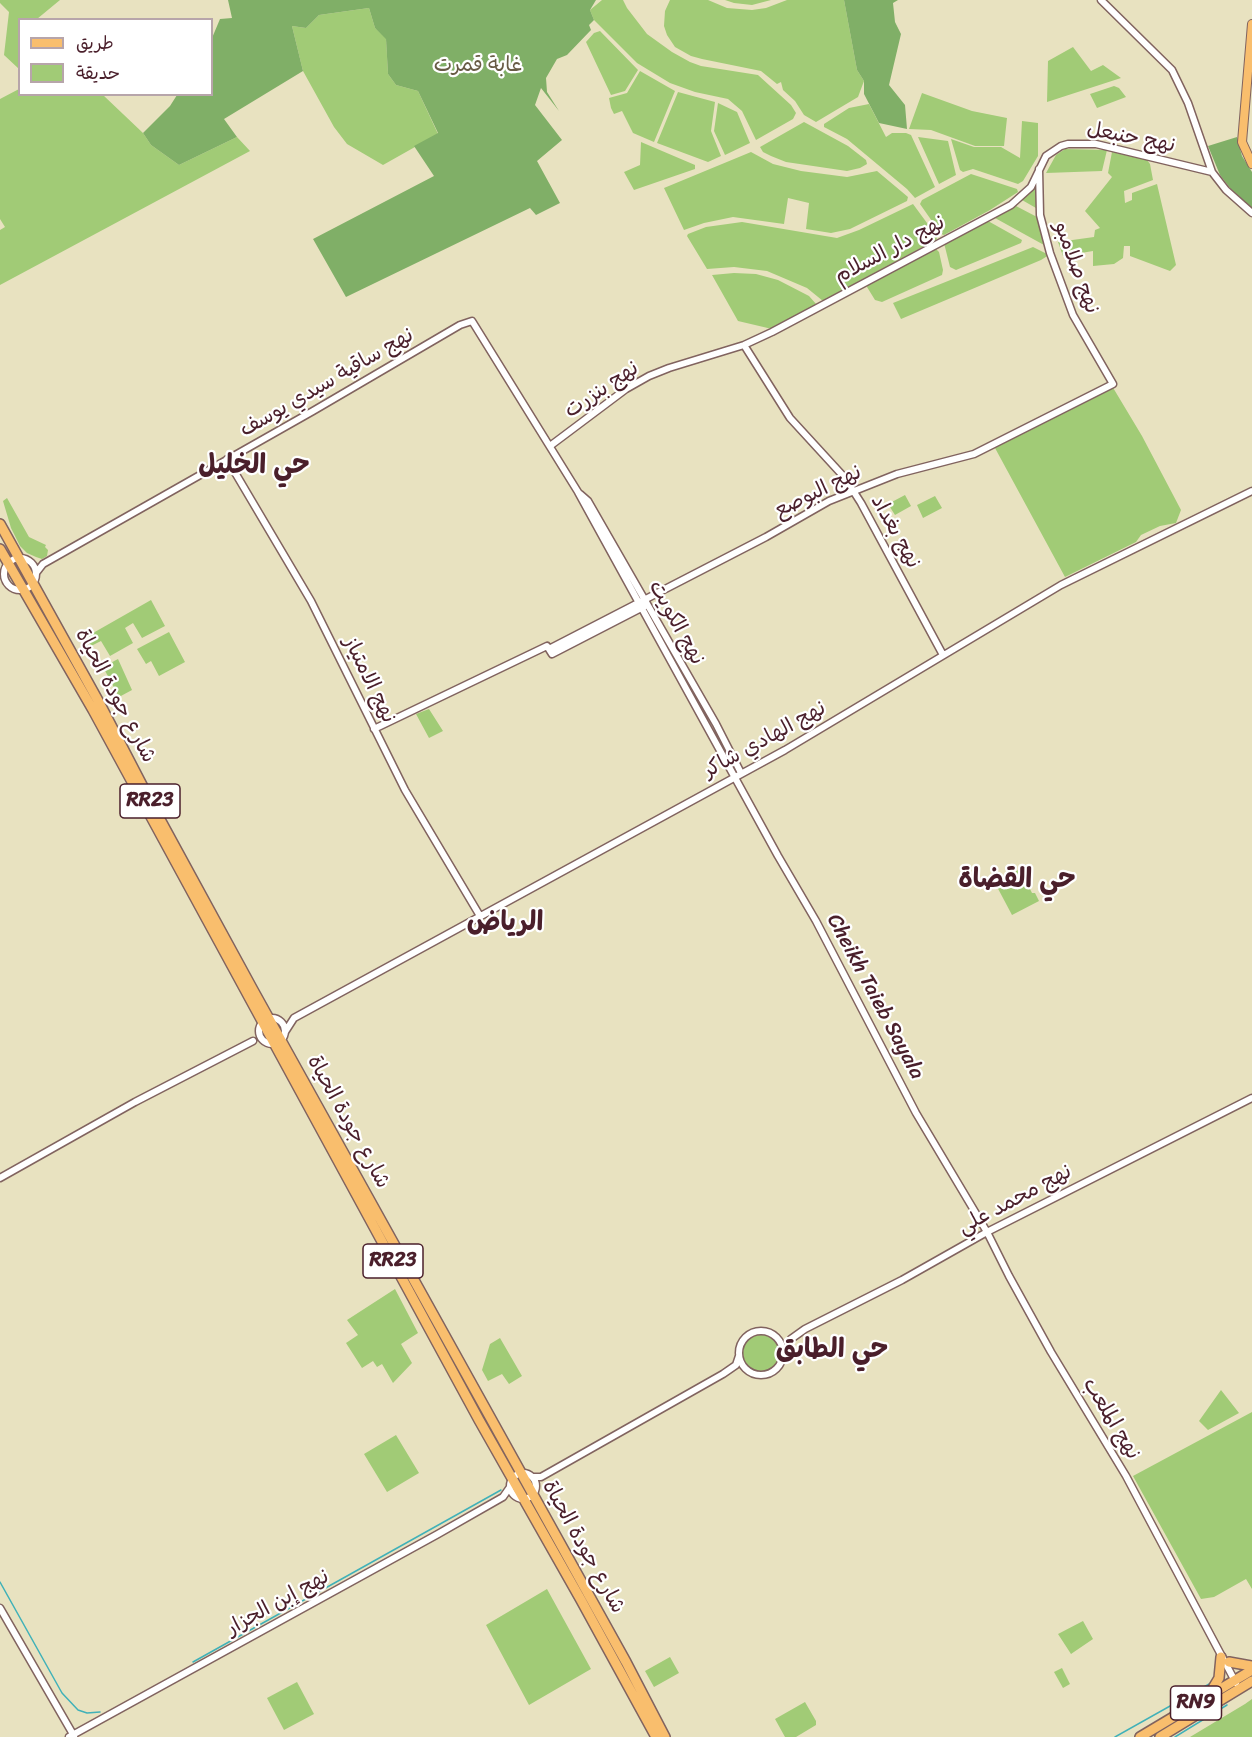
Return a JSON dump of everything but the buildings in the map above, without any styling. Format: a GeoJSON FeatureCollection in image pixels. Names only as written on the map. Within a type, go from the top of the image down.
{"type":"FeatureCollection","features":[{"type":"Feature","properties":{"kind":"highway","name":"شارع جودة الحياة"},"geometry":{"type":"LineString","coordinates":[[0,524],[18,558],[35,578],[267,1022]]}},
{"type":"Feature","properties":{"kind":"highway","name":"شارع جودة الحياة"},"geometry":{"type":"LineString","coordinates":[[0,549],[93,710],[277,1040],[514,1480],[630,1669],[665,1737]]}},
{"type":"Feature","properties":{"kind":"highway","name":"شارع جودة الحياة"},"geometry":{"type":"LineString","coordinates":[[524,1497],[656,1737]]}},
{"type":"Feature","properties":{"kind":"highway"},"geometry":{"type":"LineString","coordinates":[[1208,1695],[1219,1678],[1225,1659],[1252,1668]]}},
{"type":"Feature","properties":{"kind":"highway","name":"RN9"},"geometry":{"type":"LineString","coordinates":[[1160,1737],[1238,1683],[1252,1668]]}},
{"type":"Feature","properties":{"kind":"highway"},"geometry":{"type":"LineString","coordinates":[[630,1669],[645,1689],[672,1737]]}},
{"type":"Feature","properties":{"kind":"highway","name":"RN9"},"geometry":{"type":"LineString","coordinates":[[1140,1737],[1208,1695],[1238,1683],[1252,1681]]}},
{"type":"Feature","properties":{"kind":"main road"},"geometry":{"type":"LineString","coordinates":[[1252,24],[1242,142],[1252,164]]}},
{"type":"Feature","properties":{"kind":"street"},"geometry":{"type":"LineString","coordinates":[[1101,0],[1175,75],[1188,102],[1212,172],[1226,190],[1252,213]]}},
{"type":"Feature","properties":{"kind":"street","name":"نهج حنبعل"},"geometry":{"type":"LineString","coordinates":[[1039,169],[1047,156],[1055,149],[1068,144],[1096,144],[1212,172]]}},
{"type":"Feature","properties":{"kind":"street","name":"نهج دار السلام"},"geometry":{"type":"LineString","coordinates":[[744,345],[1011,205],[1030,187],[1039,169]]}},
{"type":"Feature","properties":{"kind":"street","name":"نهج صلامبو"},"geometry":{"type":"LineString","coordinates":[[1039,169],[1040,215],[1050,253],[1073,315],[1113,384]]}},
{"type":"Feature","properties":{"kind":"street","name":"نهج الكويت"},"geometry":{"type":"LineString","coordinates":[[472,321],[497,365],[520,397],[578,492],[588,501],[738,775]]}},
{"type":"Feature","properties":{"kind":"street","name":"نهج ساقية سيدي يوسف"},"geometry":{"type":"LineString","coordinates":[[43,564],[460,325],[472,321]]}},
{"type":"Feature","properties":{"kind":"street","name":"نهج بنزرت"},"geometry":{"type":"LineString","coordinates":[[549,446],[626,389],[649,376],[744,345]]}},
{"type":"Feature","properties":{"kind":"street","name":"نهج بغداد"},"geometry":{"type":"LineString","coordinates":[[744,345],[790,418],[854,491],[943,655]]}},
{"type":"Feature","properties":{"kind":"street","name":"نهج البوصع"},"geometry":{"type":"LineString","coordinates":[[374,729],[549,650],[644,604],[657,594],[815,508],[897,474],[975,454],[1113,384]]}},
{"type":"Feature","properties":{"kind":"street","name":"نهج الامتياز"},"geometry":{"type":"LineString","coordinates":[[227,459],[310,601],[422,820],[480,916]]}},
{"type":"Feature","properties":{"kind":"street","name":"نهج الهادي شاكر"},"geometry":{"type":"LineString","coordinates":[[294,1018],[820,729],[1061,585],[1252,490]]}},
{"type":"Feature","properties":{"kind":"street"},"geometry":{"type":"LineString","coordinates":[[18,558],[43,564],[35,578],[23,590],[14,588],[1,579],[8,563],[18,558]]}},
{"type":"Feature","properties":{"kind":"street"},"geometry":{"type":"LineString","coordinates":[[31,561],[35,578]]}},
{"type":"Feature","properties":{"kind":"street","name":"Cheikh Taieb Sayala"},"geometry":{"type":"LineString","coordinates":[[738,775],[916,1113],[987,1232]]}},
{"type":"Feature","properties":{"kind":"street"},"geometry":{"type":"LineString","coordinates":[[253,1041],[267,1022],[294,1018]]}},
{"type":"Feature","properties":{"kind":"street"},"geometry":{"type":"LineString","coordinates":[[0,1178],[135,1102],[253,1041],[277,1040],[294,1018]]}},
{"type":"Feature","properties":{"kind":"street"},"geometry":{"type":"LineString","coordinates":[[267,1022],[261,1036],[277,1040]]}},
{"type":"Feature","properties":{"kind":"street","name":"نهج محمد علي"},"geometry":{"type":"LineString","coordinates":[[795,1335],[902,1280],[987,1232],[1252,1098]]}},
{"type":"Feature","properties":{"kind":"street","name":"نهج الملعب"},"geometry":{"type":"LineString","coordinates":[[987,1232],[1051,1352],[1126,1476],[1238,1683]]}},
{"type":"Feature","properties":{"kind":"street"},"geometry":{"type":"LineString","coordinates":[[503,1497],[524,1497],[541,1477],[723,1374],[736,1365],[741,1343],[751,1333],[760,1331],[795,1335]]}},
{"type":"Feature","properties":{"kind":"street"},"geometry":{"type":"LineString","coordinates":[[772,1334],[780,1342],[783,1355]]}},
{"type":"Feature","properties":{"kind":"street"},"geometry":{"type":"LineString","coordinates":[[723,1374],[738,1370],[761,1375],[772,1372],[780,1364],[788,1343],[795,1335]]}},
{"type":"Feature","properties":{"kind":"street"},"geometry":{"type":"LineString","coordinates":[[739,1356],[743,1365],[753,1373]]}},
{"type":"Feature","properties":{"kind":"street"},"geometry":{"type":"LineString","coordinates":[[532,1477],[536,1484]]}},
{"type":"Feature","properties":{"kind":"street"},"geometry":{"type":"LineString","coordinates":[[503,1497],[514,1480],[541,1477]]}},
{"type":"Feature","properties":{"kind":"street"},"geometry":{"type":"LineString","coordinates":[[514,1480],[513,1494],[524,1497]]}},
{"type":"Feature","properties":{"kind":"street","name":"نهج إبن الجزار"},"geometry":{"type":"LineString","coordinates":[[72,1736],[503,1497]]}},
{"type":"Feature","properties":{"kind":"street"},"geometry":{"type":"LineString","coordinates":[[0,1608],[72,1736]]}},
{"type":"Feature","properties":{"kind":"green space"},"geometry":{"type":"Polygon","coordinates":[[[0,0],[60,0],[38,18],[18,18],[18,68],[4,55],[9,12],[0,0]]]}},
{"type":"Feature","properties":{"kind":"green space","name":"غابة قمرت"},"geometry":{"type":"Polygon","coordinates":[[[228,0],[596,0],[590,10],[594,20],[589,25],[591,30],[567,55],[557,59],[546,78],[547,92],[559,111],[541,88],[535,105],[562,140],[537,161],[560,203],[536,215],[530,208],[346,297],[313,239],[434,176],[414,146],[438,133],[418,91],[396,85],[388,74],[386,39],[375,28],[369,8],[319,15],[306,28],[292,26],[303,71],[224,119],[237,137],[179,165],[151,145],[143,133],[170,106],[176,96],[213,96],[213,36],[220,19],[232,18],[228,0]]]}},
{"type":"Feature","properties":{"kind":"green space"},"geometry":{"type":"Polygon","coordinates":[[[602,0],[623,0],[647,34],[690,62],[701,66],[758,75],[791,105],[796,113],[793,119],[756,140],[742,111],[728,99],[695,92],[670,83],[637,63],[594,20],[590,10],[602,0]]]}},
{"type":"Feature","properties":{"kind":"green space"},"geometry":{"type":"Polygon","coordinates":[[[670,0],[708,0],[727,8],[752,10],[766,8],[787,0],[844,0],[857,70],[864,81],[858,97],[816,122],[804,115],[795,101],[783,90],[781,82],[777,84],[761,71],[691,56],[675,47],[664,26],[665,11],[670,0]]]}},
{"type":"Feature","properties":{"kind":"green space"},"geometry":{"type":"Polygon","coordinates":[[[725,0],[771,0],[752,5],[725,0]]]}},
{"type":"Feature","properties":{"kind":"green space"},"geometry":{"type":"Polygon","coordinates":[[[844,0],[898,0],[893,3],[895,22],[901,34],[889,85],[905,105],[907,129],[879,123],[864,94],[864,81],[857,70],[844,0]]]}},
{"type":"Feature","properties":{"kind":"green space"},"geometry":{"type":"Polygon","coordinates":[[[369,8],[375,28],[386,38],[388,74],[396,85],[418,91],[438,134],[383,165],[347,144],[334,127],[303,71],[292,26],[306,28],[319,15],[369,8]]]}},
{"type":"Feature","properties":{"kind":"green space"},"geometry":{"type":"Polygon","coordinates":[[[600,31],[638,70],[625,91],[611,95],[586,42],[594,33],[600,31]]]}},
{"type":"Feature","properties":{"kind":"green space"},"geometry":{"type":"Polygon","coordinates":[[[1073,47],[1091,71],[1103,65],[1121,78],[1047,102],[1048,61],[1073,47]]]}},
{"type":"Feature","properties":{"kind":"green space"},"geometry":{"type":"Polygon","coordinates":[[[640,71],[675,91],[654,142],[633,133],[622,111],[614,114],[609,98],[627,93],[640,71]]]}},
{"type":"Feature","properties":{"kind":"green space"},"geometry":{"type":"Polygon","coordinates":[[[1114,86],[1119,88],[1126,97],[1097,108],[1090,94],[1114,86]]]}},
{"type":"Feature","properties":{"kind":"green space"},"geometry":{"type":"Polygon","coordinates":[[[18,90],[18,96],[104,96],[143,133],[151,145],[179,165],[237,137],[250,151],[0,285],[0,230],[5,227],[0,219],[0,99],[18,90]]]}},
{"type":"Feature","properties":{"kind":"green space"},"geometry":{"type":"Polygon","coordinates":[[[678,92],[715,102],[711,131],[721,156],[708,162],[657,143],[678,92]]]}},
{"type":"Feature","properties":{"kind":"green space"},"geometry":{"type":"Polygon","coordinates":[[[922,93],[972,111],[1007,118],[1004,146],[975,146],[931,130],[909,129],[922,93]]]}},
{"type":"Feature","properties":{"kind":"green space"},"geometry":{"type":"Polygon","coordinates":[[[718,103],[737,112],[750,143],[725,155],[714,131],[718,103]]]}},
{"type":"Feature","properties":{"kind":"green space"},"geometry":{"type":"Polygon","coordinates":[[[869,104],[886,137],[892,133],[911,135],[935,187],[915,198],[847,139],[824,127],[824,124],[849,108],[869,104]]]}},
{"type":"Feature","properties":{"kind":"green space"},"geometry":{"type":"Polygon","coordinates":[[[1022,121],[1038,123],[1038,156],[1023,181],[1018,184],[973,169],[963,172],[960,170],[951,139],[974,147],[1001,147],[1020,158],[1022,121]]]}},
{"type":"Feature","properties":{"kind":"green space"},"geometry":{"type":"Polygon","coordinates":[[[804,122],[848,146],[866,160],[867,164],[847,171],[786,162],[763,152],[760,147],[804,122]]]}},
{"type":"Feature","properties":{"kind":"green space"},"geometry":{"type":"Polygon","coordinates":[[[918,137],[948,141],[956,175],[939,184],[918,137]]]}},
{"type":"Feature","properties":{"kind":"green space"},"geometry":{"type":"Polygon","coordinates":[[[1237,137],[1242,156],[1252,172],[1252,208],[1230,188],[1220,175],[1208,146],[1237,137]]]}},
{"type":"Feature","properties":{"kind":"green space"},"geometry":{"type":"Polygon","coordinates":[[[641,142],[695,165],[695,169],[634,190],[624,172],[640,165],[641,142]]]}},
{"type":"Feature","properties":{"kind":"green space"},"geometry":{"type":"Polygon","coordinates":[[[1065,149],[1107,150],[1102,171],[1046,173],[1056,155],[1065,149]]]}},
{"type":"Feature","properties":{"kind":"green space"},"geometry":{"type":"Polygon","coordinates":[[[751,152],[773,164],[801,171],[847,177],[877,171],[908,197],[907,201],[850,229],[831,233],[806,229],[809,203],[788,198],[784,224],[733,217],[684,230],[664,188],[751,152]]]}},
{"type":"Feature","properties":{"kind":"green space"},"geometry":{"type":"Polygon","coordinates":[[[1112,152],[1147,160],[1150,164],[1153,180],[1124,191],[1125,203],[1132,200],[1132,193],[1157,184],[1176,265],[1170,271],[1130,256],[1130,246],[1124,246],[1123,258],[1114,264],[1093,266],[1093,251],[1063,256],[1058,242],[1094,237],[1095,230],[1100,228],[1085,211],[1112,177],[1108,173],[1112,152]]]}},
{"type":"Feature","properties":{"kind":"green space"},"geometry":{"type":"Polygon","coordinates":[[[971,174],[1017,189],[1018,192],[990,210],[944,235],[941,234],[920,204],[922,200],[971,174]]]}},
{"type":"Feature","properties":{"kind":"green space"},"geometry":{"type":"Polygon","coordinates":[[[1035,187],[1038,188],[1038,207],[1036,208],[1022,200],[1035,187]]]}},
{"type":"Feature","properties":{"kind":"green space"},"geometry":{"type":"Polygon","coordinates":[[[913,204],[937,238],[936,240],[823,301],[807,288],[767,271],[734,267],[707,269],[687,236],[706,227],[742,222],[837,238],[913,204]]]}},
{"type":"Feature","properties":{"kind":"green space"},"geometry":{"type":"Polygon","coordinates":[[[1016,206],[1037,217],[1044,245],[995,218],[1016,206]]]}},
{"type":"Feature","properties":{"kind":"green space"},"geometry":{"type":"Polygon","coordinates":[[[988,221],[1022,240],[1021,243],[956,270],[950,267],[944,243],[988,221]]]}},
{"type":"Feature","properties":{"kind":"green space"},"geometry":{"type":"Polygon","coordinates":[[[1033,247],[1049,255],[901,319],[893,303],[1033,247]]]}},
{"type":"Feature","properties":{"kind":"green space"},"geometry":{"type":"Polygon","coordinates":[[[935,248],[939,252],[942,275],[882,302],[875,300],[867,287],[868,283],[935,248]]]}},
{"type":"Feature","properties":{"kind":"green space"},"geometry":{"type":"Polygon","coordinates":[[[756,274],[778,280],[809,296],[817,305],[772,329],[738,321],[712,275],[756,274]]]}},
{"type":"Feature","properties":{"kind":"green space"},"geometry":{"type":"Polygon","coordinates":[[[1112,386],[1142,436],[1181,510],[1176,523],[1160,526],[1141,535],[1136,542],[1065,577],[995,448],[1027,429],[1112,386]]]}},
{"type":"Feature","properties":{"kind":"green space"},"geometry":{"type":"Polygon","coordinates":[[[905,495],[911,506],[895,515],[888,504],[905,495]]]}},
{"type":"Feature","properties":{"kind":"green space"},"geometry":{"type":"Polygon","coordinates":[[[935,496],[942,508],[923,518],[917,505],[935,496]]]}},
{"type":"Feature","properties":{"kind":"green space"},"geometry":{"type":"Polygon","coordinates":[[[7,498],[29,537],[46,545],[47,556],[42,559],[36,557],[27,553],[20,546],[11,528],[3,501],[7,498]]]}},
{"type":"Feature","properties":{"kind":"green space"},"geometry":{"type":"Polygon","coordinates":[[[151,600],[165,626],[142,638],[133,623],[125,628],[133,643],[110,656],[101,641],[91,646],[86,637],[151,600]]]}},
{"type":"Feature","properties":{"kind":"green space"},"geometry":{"type":"Polygon","coordinates":[[[169,632],[185,662],[159,676],[151,661],[146,664],[137,649],[169,632]]]}},
{"type":"Feature","properties":{"kind":"green space"},"geometry":{"type":"Polygon","coordinates":[[[118,659],[132,690],[119,697],[103,667],[118,659]]]}},
{"type":"Feature","properties":{"kind":"green space"},"geometry":{"type":"Polygon","coordinates":[[[429,709],[443,731],[429,738],[416,714],[429,709]]]}},
{"type":"Feature","properties":{"kind":"green space"},"geometry":{"type":"Polygon","coordinates":[[[1020,869],[1032,893],[1035,893],[1039,901],[1012,915],[995,883],[1020,869]]]}},
{"type":"Feature","properties":{"kind":"green space"},"geometry":{"type":"Polygon","coordinates":[[[395,1289],[418,1333],[401,1344],[412,1363],[393,1383],[382,1364],[377,1367],[373,1361],[362,1368],[346,1343],[358,1335],[347,1320],[395,1289]]]}},
{"type":"Feature","properties":{"kind":"green space"},"geometry":{"type":"Polygon","coordinates":[[[761,1335],[774,1340],[779,1353],[774,1366],[761,1371],[748,1366],[743,1353],[748,1340],[761,1335]]]}},
{"type":"Feature","properties":{"kind":"green space"},"geometry":{"type":"Polygon","coordinates":[[[500,1338],[522,1376],[509,1384],[502,1374],[488,1381],[482,1370],[490,1344],[500,1338]]]}},
{"type":"Feature","properties":{"kind":"green space"},"geometry":{"type":"Polygon","coordinates":[[[1221,1390],[1239,1413],[1208,1430],[1199,1421],[1221,1390]]]}},
{"type":"Feature","properties":{"kind":"green space"},"geometry":{"type":"Polygon","coordinates":[[[1252,1412],[1252,1589],[1246,1579],[1214,1597],[1201,1599],[1133,1476],[1252,1412]]]}},
{"type":"Feature","properties":{"kind":"green space"},"geometry":{"type":"Polygon","coordinates":[[[396,1435],[419,1473],[387,1492],[364,1454],[396,1435]]]}},
{"type":"Feature","properties":{"kind":"green space"},"geometry":{"type":"Polygon","coordinates":[[[547,1589],[591,1669],[529,1705],[486,1625],[547,1589]]]}},
{"type":"Feature","properties":{"kind":"green space"},"geometry":{"type":"Polygon","coordinates":[[[1083,1621],[1093,1639],[1071,1654],[1058,1634],[1083,1621]]]}},
{"type":"Feature","properties":{"kind":"green space"},"geometry":{"type":"Polygon","coordinates":[[[670,1657],[679,1673],[654,1687],[645,1671],[670,1657]]]}},
{"type":"Feature","properties":{"kind":"green space"},"geometry":{"type":"Polygon","coordinates":[[[1062,1668],[1070,1684],[1063,1688],[1054,1672],[1062,1668]]]}},
{"type":"Feature","properties":{"kind":"green space"},"geometry":{"type":"Polygon","coordinates":[[[297,1682],[314,1714],[284,1730],[267,1698],[297,1682]]]}},
{"type":"Feature","properties":{"kind":"green space"},"geometry":{"type":"Polygon","coordinates":[[[1252,1699],[1252,1737],[1190,1737],[1245,1704],[1252,1699]]]}},
{"type":"Feature","properties":{"kind":"green space"},"geometry":{"type":"Polygon","coordinates":[[[805,1702],[816,1725],[796,1737],[785,1737],[775,1719],[805,1702]]]}},
{"type":"Feature","properties":{"kind":"waterway"},"geometry":{"type":"LineString","coordinates":[[193,1662],[501,1490]]}},
{"type":"Feature","properties":{"kind":"waterway"},"geometry":{"type":"LineString","coordinates":[[0,1582],[62,1693],[78,1710],[87,1713],[100,1712]]}},
{"type":"Feature","properties":{"kind":"waterway"},"geometry":{"type":"LineString","coordinates":[[1115,1737],[1211,1683]]}},
{"type":"Feature","properties":{"kind":"waterway"},"geometry":{"type":"LineString","coordinates":[[1175,1737],[1227,1705]]}},
{"type":"Feature","properties":{"kind":"district","name":"حي الخليل"},"geometry":{"type":"Point","coordinates":[254,466]}},
{"type":"Feature","properties":{"kind":"district","name":"حي القضاة"},"geometry":{"type":"Point","coordinates":[1017,880]}},
{"type":"Feature","properties":{"kind":"district","name":"الرياض"},"geometry":{"type":"Point","coordinates":[505,923]}},
{"type":"Feature","properties":{"kind":"district","name":"حي الطابق"},"geometry":{"type":"Point","coordinates":[832,1350]}}]}
